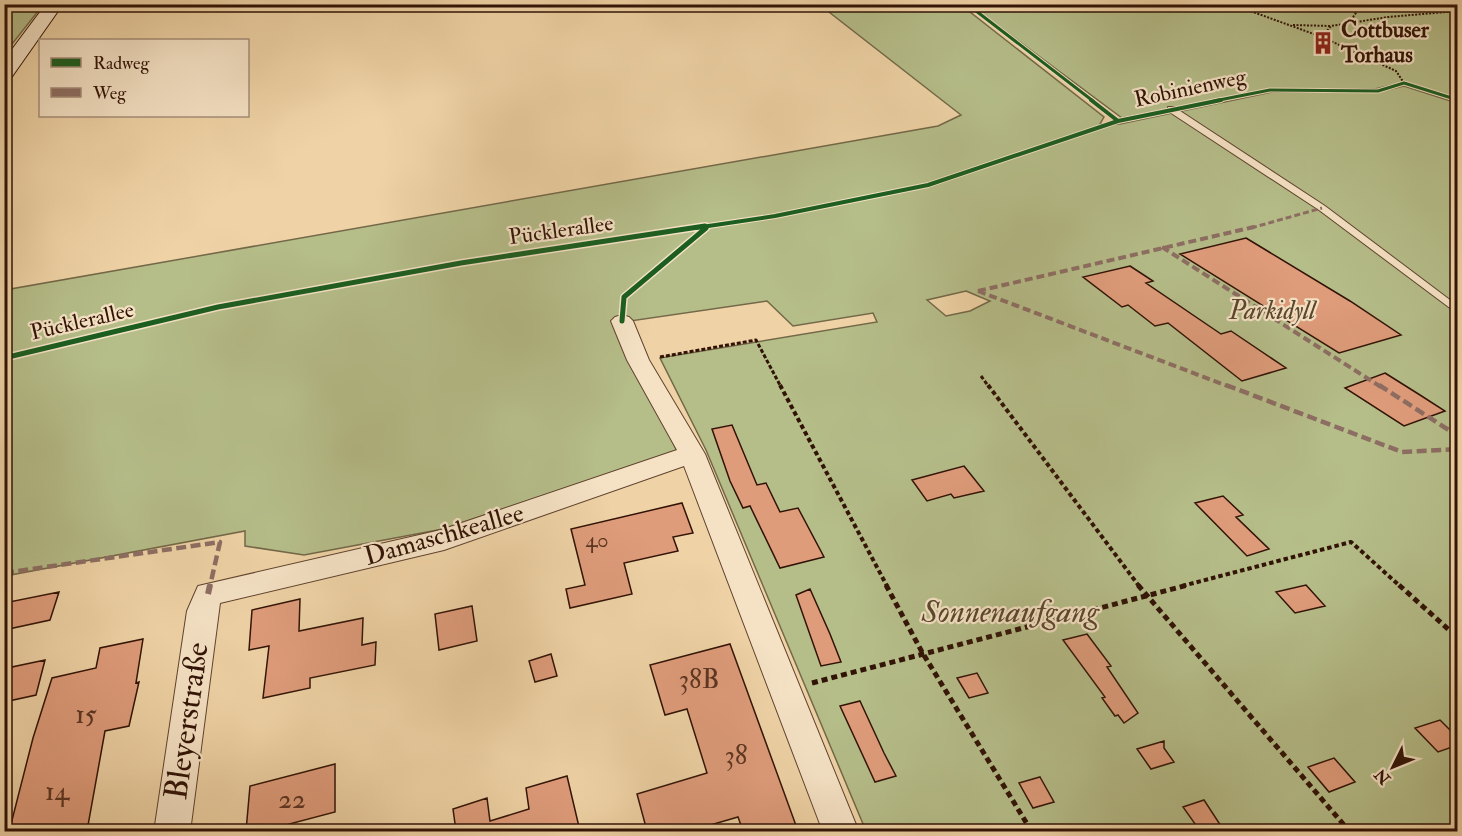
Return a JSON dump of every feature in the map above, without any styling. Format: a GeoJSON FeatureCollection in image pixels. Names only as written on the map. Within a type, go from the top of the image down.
{"type":"FeatureCollection","features":[{"type":"Feature","properties":{"kind":"main road"},"geometry":{"type":"LineString","coordinates":[[4,74],[55,4]]}},
{"type":"Feature","properties":{"kind":"street"},"geometry":{"type":"LineString","coordinates":[[622,321],[638,360],[692,454],[841,831]]}},
{"type":"Feature","properties":{"kind":"street","name":"Damaschkeallee"},"geometry":{"type":"LineString","coordinates":[[202,611],[207,594],[444,540],[692,454]]}},
{"type":"Feature","properties":{"kind":"street","name":"Bleyerstraße"},"geometry":{"type":"LineString","coordinates":[[172,831],[202,611]]}},
{"type":"Feature","properties":{"kind":"lane"},"geometry":{"type":"LineString","coordinates":[[1171,109],[1322,208],[1458,312]]}},
{"type":"Feature","properties":{"kind":"path"},"geometry":{"type":"LineString","coordinates":[[1232,4],[1322,37],[1388,67],[1396,71],[1401,84],[1412,86]]}},
{"type":"Feature","properties":{"kind":"path"},"geometry":{"type":"LineString","coordinates":[[1349,23],[1362,4]]}},
{"type":"Feature","properties":{"kind":"path"},"geometry":{"type":"LineString","coordinates":[[1285,25],[1331,26],[1458,11]]}},
{"type":"Feature","properties":{"kind":"path"},"geometry":{"type":"LineString","coordinates":[[1322,37],[1331,26]]}},
{"type":"Feature","properties":{"kind":"path"},"geometry":{"type":"LineString","coordinates":[[638,360],[756,340],[922,652],[1032,831]]}},
{"type":"Feature","properties":{"kind":"path"},"geometry":{"type":"LineString","coordinates":[[981,376],[1147,597],[1350,831]]}},
{"type":"Feature","properties":{"kind":"path"},"geometry":{"type":"LineString","coordinates":[[785,690],[922,652],[1147,597],[1351,542],[1458,638]]}},
{"type":"Feature","properties":{"kind":"green space"},"geometry":{"type":"Polygon","coordinates":[[[4,5],[43,5],[5,53],[4,5]]]}},
{"type":"Feature","properties":{"kind":"green space"},"geometry":{"type":"Polygon","coordinates":[[[820,5],[961,5],[1104,117],[1100,124],[1120,124],[1272,92],[1378,92],[1404,86],[1457,103],[1457,831],[866,831],[706,450],[660,358],[877,322],[873,313],[793,326],[767,301],[616,323],[677,451],[443,529],[304,555],[245,546],[245,531],[5,576],[5,290],[938,126],[961,115],[820,5]],[[966,291],[927,300],[946,316],[970,311],[990,301],[966,291]]]}},
{"type":"Feature","properties":{"kind":"green space"},"geometry":{"type":"Polygon","coordinates":[[[970,5],[1457,5],[1457,98],[1405,82],[1375,89],[1270,89],[1122,118],[970,5]]]}},
{"type":"Feature","properties":{"kind":"building"},"geometry":{"type":"Polygon","coordinates":[[[1246,238],[1401,335],[1339,353],[1180,254],[1246,238]]]}},
{"type":"Feature","properties":{"kind":"building"},"geometry":{"type":"Polygon","coordinates":[[[1130,266],[1153,281],[1146,283],[1221,334],[1231,331],[1286,368],[1242,381],[1168,323],[1155,326],[1128,305],[1122,307],[1083,277],[1130,266]]]}},
{"type":"Feature","properties":{"kind":"building"},"geometry":{"type":"Polygon","coordinates":[[[1385,373],[1445,411],[1404,426],[1345,388],[1385,373]]]}},
{"type":"Feature","properties":{"kind":"building"},"geometry":{"type":"Polygon","coordinates":[[[732,425],[757,485],[766,483],[780,512],[798,508],[824,557],[780,568],[750,506],[743,508],[730,481],[712,429],[732,425]]]}},
{"type":"Feature","properties":{"kind":"building"},"geometry":{"type":"Polygon","coordinates":[[[964,466],[984,491],[954,498],[951,494],[927,501],[912,480],[964,466]]]}},
{"type":"Feature","properties":{"kind":"building"},"geometry":{"type":"Polygon","coordinates":[[[1223,496],[1243,515],[1236,517],[1269,549],[1247,556],[1195,503],[1223,496]]]}},
{"type":"Feature","properties":{"kind":"building"},"geometry":{"type":"Polygon","coordinates":[[[682,503],[693,533],[673,537],[678,551],[624,563],[632,594],[570,608],[566,589],[585,585],[571,529],[682,503]]]}},
{"type":"Feature","properties":{"kind":"building"},"geometry":{"type":"Polygon","coordinates":[[[1306,585],[1325,606],[1295,613],[1276,592],[1306,585]]]}},
{"type":"Feature","properties":{"kind":"building"},"geometry":{"type":"Polygon","coordinates":[[[810,589],[841,662],[821,666],[796,595],[810,589]]]}},
{"type":"Feature","properties":{"kind":"building"},"geometry":{"type":"Polygon","coordinates":[[[59,592],[50,620],[4,630],[4,603],[59,592]]]}},
{"type":"Feature","properties":{"kind":"building"},"geometry":{"type":"Polygon","coordinates":[[[300,599],[299,631],[363,618],[362,645],[376,642],[375,665],[310,678],[310,688],[263,698],[269,646],[249,650],[252,610],[300,599]]]}},
{"type":"Feature","properties":{"kind":"building"},"geometry":{"type":"Polygon","coordinates":[[[472,606],[477,641],[439,650],[435,614],[472,606]]]}},
{"type":"Feature","properties":{"kind":"building"},"geometry":{"type":"Polygon","coordinates":[[[1087,634],[1111,666],[1107,667],[1138,713],[1124,723],[1118,715],[1115,716],[1102,698],[1105,697],[1063,640],[1087,634]]]}},
{"type":"Feature","properties":{"kind":"building"},"geometry":{"type":"Polygon","coordinates":[[[143,639],[136,683],[139,682],[129,726],[105,731],[87,831],[19,831],[19,826],[10,828],[33,738],[52,678],[96,668],[100,648],[143,639]]]}},
{"type":"Feature","properties":{"kind":"building"},"geometry":{"type":"Polygon","coordinates":[[[730,644],[798,831],[743,831],[738,817],[690,831],[647,831],[637,794],[707,773],[687,709],[665,715],[650,665],[730,644]]]}},
{"type":"Feature","properties":{"kind":"building"},"geometry":{"type":"Polygon","coordinates":[[[551,654],[557,676],[535,682],[529,661],[551,654]]]}},
{"type":"Feature","properties":{"kind":"building"},"geometry":{"type":"Polygon","coordinates":[[[45,660],[36,695],[4,702],[4,689],[12,667],[45,660]]]}},
{"type":"Feature","properties":{"kind":"building"},"geometry":{"type":"Polygon","coordinates":[[[977,673],[988,693],[969,698],[957,678],[977,673]]]}},
{"type":"Feature","properties":{"kind":"building"},"geometry":{"type":"Polygon","coordinates":[[[860,701],[896,776],[875,782],[840,706],[860,701]]]}},
{"type":"Feature","properties":{"kind":"building"},"geometry":{"type":"Polygon","coordinates":[[[1440,720],[1458,738],[1458,745],[1438,752],[1415,728],[1440,720]]]}},
{"type":"Feature","properties":{"kind":"building"},"geometry":{"type":"Polygon","coordinates":[[[1164,741],[1164,748],[1174,762],[1151,769],[1137,749],[1164,741]]]}},
{"type":"Feature","properties":{"kind":"building"},"geometry":{"type":"Polygon","coordinates":[[[1334,758],[1355,782],[1329,792],[1308,767],[1334,758]]]}},
{"type":"Feature","properties":{"kind":"building"},"geometry":{"type":"Polygon","coordinates":[[[335,764],[335,812],[263,831],[246,831],[250,786],[335,764]]]}},
{"type":"Feature","properties":{"kind":"building"},"geometry":{"type":"Polygon","coordinates":[[[567,776],[580,831],[456,831],[453,809],[487,798],[490,821],[529,809],[526,788],[567,776]]]}},
{"type":"Feature","properties":{"kind":"building"},"geometry":{"type":"Polygon","coordinates":[[[1040,777],[1054,802],[1033,808],[1019,783],[1040,777]]]}},
{"type":"Feature","properties":{"kind":"building"},"geometry":{"type":"Polygon","coordinates":[[[1204,800],[1221,826],[1200,831],[1183,807],[1204,800]]]}},
{"type":"Feature","properties":{"kind":"marked path"},"geometry":{"type":"LineString","coordinates":[[978,291],[1290,219],[1322,208]]}},
{"type":"Feature","properties":{"kind":"marked path"},"geometry":{"type":"LineString","coordinates":[[1162,247],[1458,436]]}},
{"type":"Feature","properties":{"kind":"marked path"},"geometry":{"type":"LineString","coordinates":[[978,291],[1402,452],[1458,449]]}},
{"type":"Feature","properties":{"kind":"marked path"},"geometry":{"type":"LineString","coordinates":[[4,573],[220,542],[208,594]]}},
{"type":"Feature","properties":{"kind":"cycle path"},"geometry":{"type":"LineString","coordinates":[[967,4],[1118,121]]}},
{"type":"Feature","properties":{"kind":"cycle path","name":"Robinienweg"},"geometry":{"type":"LineString","coordinates":[[4,358],[218,307],[461,263],[775,216],[928,185],[1118,121],[1270,90],[1378,91],[1404,83],[1458,100]]}},
{"type":"Feature","properties":{"kind":"cycle path"},"geometry":{"type":"LineString","coordinates":[[622,321],[624,297],[706,228]]}},
{"type":"Feature","properties":{"kind":"place","name":"Cottbuser Torhaus"},"geometry":{"type":"Point","coordinates":[1323,43]}},
{"type":"Feature","properties":{"kind":"park label","name":"Parkidyll"},"geometry":{"type":"Point","coordinates":[1272,311]}},
{"type":"Feature","properties":{"kind":"park label","name":"Sonnenaufgang"},"geometry":{"type":"Point","coordinates":[1010,612]}}]}
